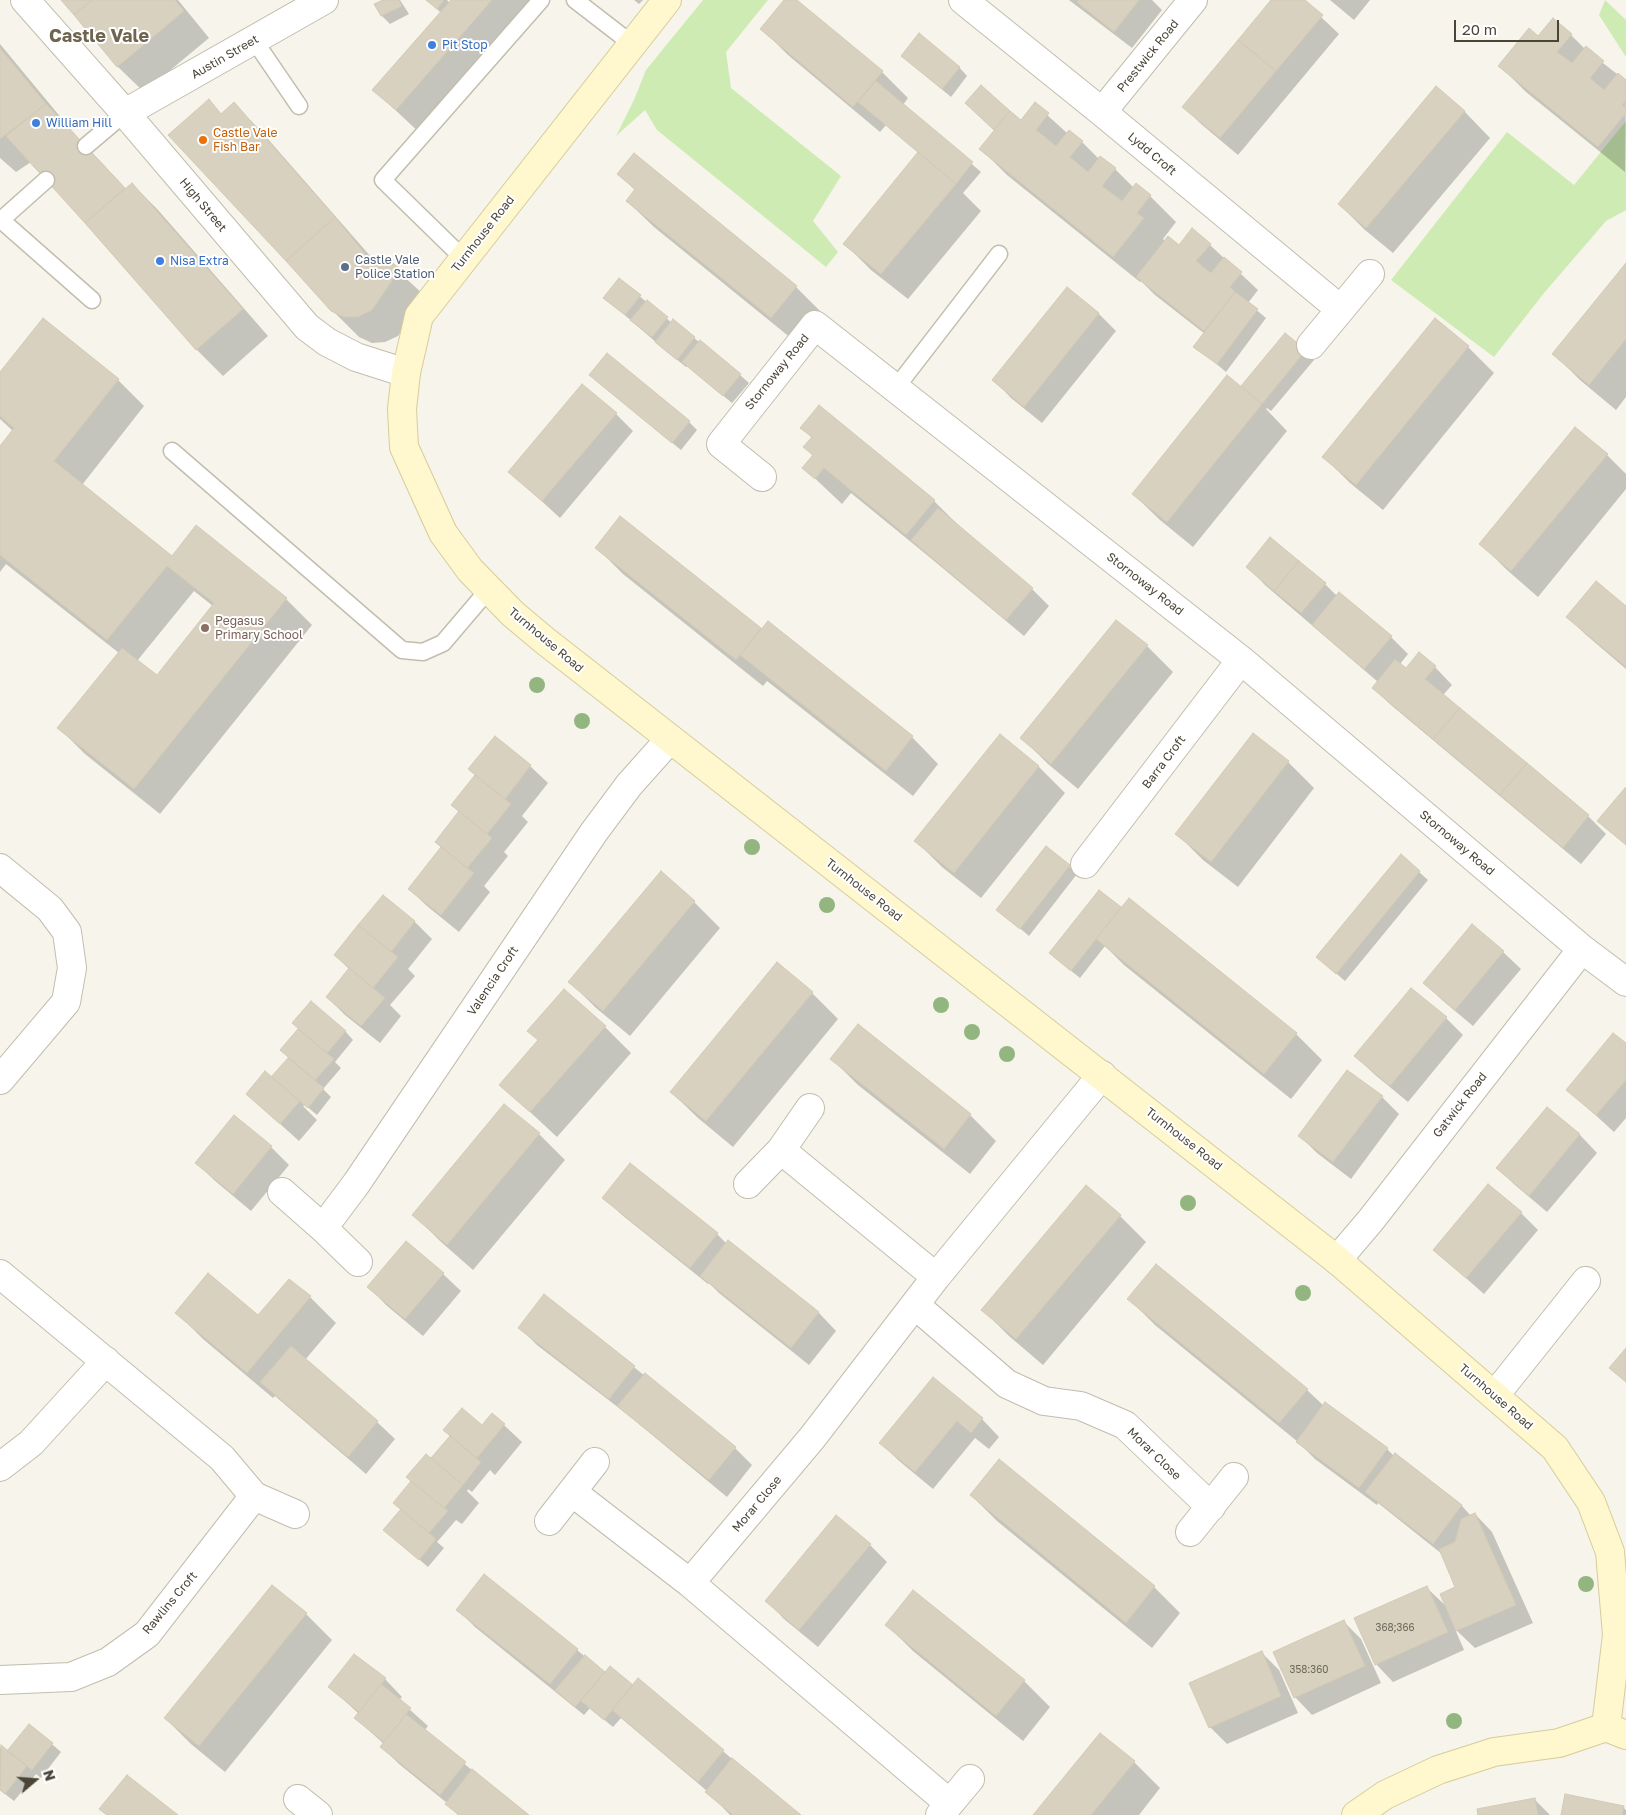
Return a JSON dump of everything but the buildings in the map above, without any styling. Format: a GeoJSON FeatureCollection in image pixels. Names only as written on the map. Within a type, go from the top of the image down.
{"type":"FeatureCollection","features":[{"type":"Feature","properties":{"kind":"street","name":"High Street"},"geometry":{"type":"LineString","coordinates":[[25,0],[125,113],[307,327],[327,342],[356,357],[406,374]]}},
{"type":"Feature","properties":{"kind":"street","name":"Austin Street"},"geometry":{"type":"LineString","coordinates":[[125,113],[324,0]]}},
{"type":"Feature","properties":{"kind":"street","name":"Turnhouse Road"},"geometry":{"type":"LineString","coordinates":[[667,0],[419,316],[406,374],[402,409],[404,447],[443,534],[470,570],[513,614],[544,640],[1337,1260],[1555,1448],[1590,1502],[1610,1552],[1617,1635],[1616,1731]]}},
{"type":"Feature","properties":{"kind":"street","name":"Lydd Croft"},"geometry":{"type":"LineString","coordinates":[[963,0],[1340,309]]}},
{"type":"Feature","properties":{"kind":"street","name":"Prestwick Road"},"geometry":{"type":"LineString","coordinates":[[1102,112],[1193,0]]}},
{"type":"Feature","properties":{"kind":"street"},"geometry":{"type":"LineString","coordinates":[[1311,345],[1370,274]]}},
{"type":"Feature","properties":{"kind":"street","name":"Stornoway Road"},"geometry":{"type":"LineString","coordinates":[[762,478],[720,444],[815,325],[1241,660],[1582,949],[1626,982]]}},
{"type":"Feature","properties":{"kind":"street","name":"Barra Croft"},"geometry":{"type":"LineString","coordinates":[[1085,864],[1241,660]]}},
{"type":"Feature","properties":{"kind":"street","name":"Valencia Croft"},"geometry":{"type":"LineString","coordinates":[[323,1228],[356,1184],[594,832],[630,784],[670,739]]}},
{"type":"Feature","properties":{"kind":"street"},"geometry":{"type":"LineString","coordinates":[[0,868],[50,909],[67,932],[72,968],[66,1002],[0,1080]]}},
{"type":"Feature","properties":{"kind":"street","name":"Gatwick Road"},"geometry":{"type":"LineString","coordinates":[[1337,1260],[1371,1220],[1582,949]]}},
{"type":"Feature","properties":{"kind":"street","name":"Morar Close"},"geometry":{"type":"LineString","coordinates":[[690,1583],[812,1438],[936,1277],[1102,1075]]}},
{"type":"Feature","properties":{"kind":"street"},"geometry":{"type":"LineString","coordinates":[[748,1184],[781,1150],[810,1108]]}},
{"type":"Feature","properties":{"kind":"street"},"geometry":{"type":"LineString","coordinates":[[781,1150],[936,1277]]}},
{"type":"Feature","properties":{"kind":"street"},"geometry":{"type":"LineString","coordinates":[[282,1192],[358,1262]]}},
{"type":"Feature","properties":{"kind":"street"},"geometry":{"type":"LineString","coordinates":[[0,1274],[222,1458],[254,1496],[295,1514]]}},
{"type":"Feature","properties":{"kind":"street"},"geometry":{"type":"LineString","coordinates":[[1495,1395],[1586,1281]]}},
{"type":"Feature","properties":{"kind":"street","name":"Morar Close"},"geometry":{"type":"LineString","coordinates":[[915,1305],[1007,1384],[1044,1401],[1081,1406],[1125,1425],[1211,1507]]}},
{"type":"Feature","properties":{"kind":"street"},"geometry":{"type":"LineString","coordinates":[[0,1467],[31,1443],[106,1361]]}},
{"type":"Feature","properties":{"kind":"street"},"geometry":{"type":"LineString","coordinates":[[549,1521],[594,1462]]}},
{"type":"Feature","properties":{"kind":"street"},"geometry":{"type":"LineString","coordinates":[[1190,1532],[1234,1477]]}},
{"type":"Feature","properties":{"kind":"street"},"geometry":{"type":"LineString","coordinates":[[572,1492],[690,1583],[944,1809],[970,1779]]}},
{"type":"Feature","properties":{"kind":"street","name":"Rawlins Croft"},"geometry":{"type":"LineString","coordinates":[[0,1680],[71,1677],[108,1662],[147,1634],[254,1496]]}},
{"type":"Feature","properties":{"kind":"street"},"geometry":{"type":"LineString","coordinates":[[1356,1815],[1385,1795],[1438,1770],[1494,1752],[1559,1743],[1616,1731]]}},
{"type":"Feature","properties":{"kind":"lane"},"geometry":{"type":"LineString","coordinates":[[464,259],[383,180],[541,0]]}},
{"type":"Feature","properties":{"kind":"lane"},"geometry":{"type":"LineString","coordinates":[[575,0],[632,44]]}},
{"type":"Feature","properties":{"kind":"lane"},"geometry":{"type":"LineString","coordinates":[[254,40],[299,106]]}},
{"type":"Feature","properties":{"kind":"lane"},"geometry":{"type":"LineString","coordinates":[[86,146],[125,113]]}},
{"type":"Feature","properties":{"kind":"lane"},"geometry":{"type":"LineString","coordinates":[[46,180],[1,219],[92,300]]}},
{"type":"Feature","properties":{"kind":"lane"},"geometry":{"type":"LineString","coordinates":[[895,389],[999,254]]}},
{"type":"Feature","properties":{"kind":"lane"},"geometry":{"type":"LineString","coordinates":[[172,451],[402,650],[423,652],[443,643],[489,589]]}},
{"type":"Feature","properties":{"kind":"green space"},"geometry":{"type":"Polygon","coordinates":[[[703,0],[768,0],[726,52],[731,88],[841,176],[813,221],[838,252],[826,267],[657,130],[645,110],[616,136],[646,70],[703,0]]]}},
{"type":"Feature","properties":{"kind":"green space"},"geometry":{"type":"Polygon","coordinates":[[[1605,0],[1626,20],[1626,57],[1599,15],[1605,0]]]}},
{"type":"Feature","properties":{"kind":"green space"},"geometry":{"type":"Polygon","coordinates":[[[1626,121],[1626,210],[1606,221],[1544,293],[1494,357],[1391,280],[1507,132],[1574,185],[1626,121]]]}},
{"type":"Feature","properties":{"kind":"place","name":"Pit Stop"},"geometry":{"type":"Point","coordinates":[432,45]}},
{"type":"Feature","properties":{"kind":"place","name":"William Hill"},"geometry":{"type":"Point","coordinates":[36,123]}},
{"type":"Feature","properties":{"kind":"place","name":"Castle Vale Fish Bar"},"geometry":{"type":"Point","coordinates":[203,140]}},
{"type":"Feature","properties":{"kind":"place","name":"Nisa Extra"},"geometry":{"type":"Point","coordinates":[160,261]}},
{"type":"Feature","properties":{"kind":"place","name":"Castle Vale Police Station"},"geometry":{"type":"Point","coordinates":[345,267]}},
{"type":"Feature","properties":{"kind":"place","name":"Pegasus Primary School"},"geometry":{"type":"Point","coordinates":[205,628]}},
{"type":"Feature","properties":{"kind":"district","name":"Castle Vale"},"geometry":{"type":"Point","coordinates":[99,36]}}]}
